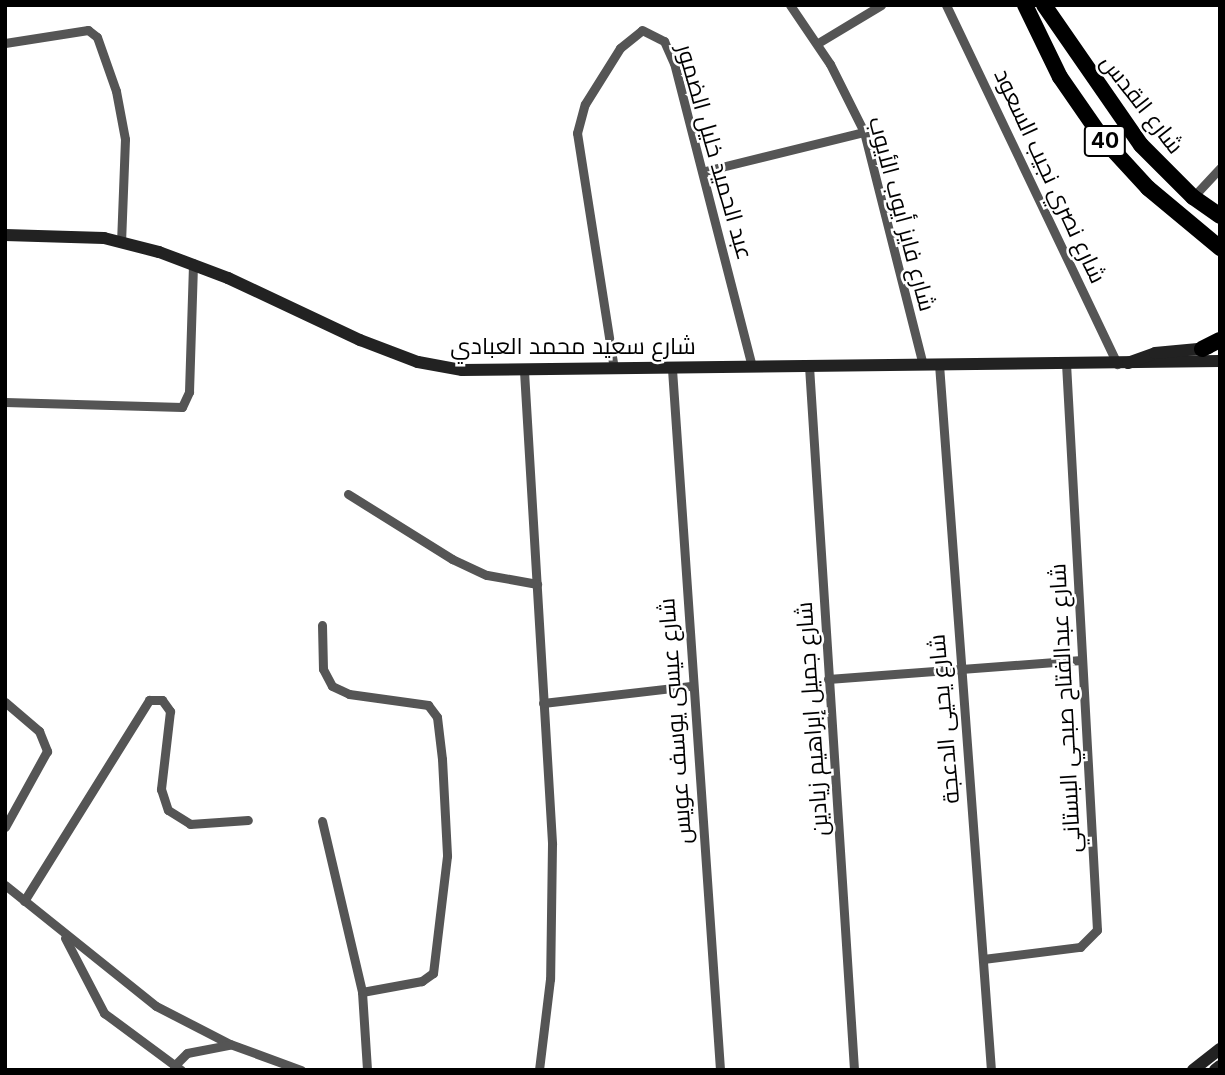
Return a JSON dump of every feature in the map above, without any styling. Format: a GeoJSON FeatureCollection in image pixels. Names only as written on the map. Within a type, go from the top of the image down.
{"type":"FeatureCollection","features":[{"type":"Feature","properties":{"kind":"highway","name":"40"},"geometry":{"type":"LineString","coordinates":[[1024,5],[1060,77],[1103,139],[1148,188],[1220,248]]}},
{"type":"Feature","properties":{"kind":"highway","name":"شارع القدس"},"geometry":{"type":"LineString","coordinates":[[1044,5],[1058,30],[1140,145],[1193,197],[1220,216]]}},
{"type":"Feature","properties":{"kind":"highway"},"geometry":{"type":"LineString","coordinates":[[1055,5],[1058,30]]}},
{"type":"Feature","properties":{"kind":"highway"},"geometry":{"type":"LineString","coordinates":[[1103,139],[1108,124],[1123,121]]}},
{"type":"Feature","properties":{"kind":"highway"},"geometry":{"type":"LineString","coordinates":[[1202,349],[1220,340]]}},
{"type":"Feature","properties":{"kind":"street","name":"شارع فايز أيوب الأيوب"},"geometry":{"type":"LineString","coordinates":[[790,5],[818,43],[864,132],[923,365]]}},
{"type":"Feature","properties":{"kind":"street"},"geometry":{"type":"LineString","coordinates":[[818,43],[881,5]]}},
{"type":"Feature","properties":{"kind":"street","name":"شارع نصري نجيب السعود"},"geometry":{"type":"LineString","coordinates":[[946,5],[1121,364]]}},
{"type":"Feature","properties":{"kind":"street"},"geometry":{"type":"LineString","coordinates":[[5,43],[88,30],[97,37],[123,130],[121,241]]}},
{"type":"Feature","properties":{"kind":"street","name":"عبد الحميد خليل الضمور"},"geometry":{"type":"LineString","coordinates":[[614,369],[577,133],[585,104],[620,48],[642,30],[664,41],[671,51],[705,171],[752,366]]}},
{"type":"Feature","properties":{"kind":"street"},"geometry":{"type":"LineString","coordinates":[[705,171],[864,132]]}},
{"type":"Feature","properties":{"kind":"street"},"geometry":{"type":"LineString","coordinates":[[1193,197],[1220,168]]}},
{"type":"Feature","properties":{"kind":"street","name":"شارع سعيد محمد العبادي"},"geometry":{"type":"LineString","coordinates":[[5,235],[60,234],[121,241],[193,263],[418,362],[462,370],[524,372],[752,366],[1220,361]]}},
{"type":"Feature","properties":{"kind":"street"},"geometry":{"type":"LineString","coordinates":[[5,402],[165,410],[182,407],[189,392],[193,263]]}},
{"type":"Feature","properties":{"kind":"street","name":"شارع سعيد محمد العبادي"},"geometry":{"type":"LineString","coordinates":[[1121,364],[1155,353],[1220,347]]}},
{"type":"Feature","properties":{"kind":"street","name":"شارع عبدالفتاح صبحي البستاني"},"geometry":{"type":"LineString","coordinates":[[984,959],[1080,947],[1097,930],[1066,363]]}},
{"type":"Feature","properties":{"kind":"street","name":"شارع يحيى الدعجة"},"geometry":{"type":"LineString","coordinates":[[939,365],[958,671],[984,959],[991,1070]]}},
{"type":"Feature","properties":{"kind":"street","name":"شارع جميل إبراهيم زيادين"},"geometry":{"type":"LineString","coordinates":[[809,366],[854,1070]]}},
{"type":"Feature","properties":{"kind":"street","name":"شارع عيسى يوسف عويس"},"geometry":{"type":"LineString","coordinates":[[672,369],[691,685],[720,1070]]}},
{"type":"Feature","properties":{"kind":"street"},"geometry":{"type":"LineString","coordinates":[[524,372],[552,844],[550,979],[539,1070]]}},
{"type":"Feature","properties":{"kind":"street"},"geometry":{"type":"LineString","coordinates":[[348,494],[452,559],[488,575],[537,584]]}},
{"type":"Feature","properties":{"kind":"street"},"geometry":{"type":"LineString","coordinates":[[322,625],[323,668],[332,686],[349,694],[429,705],[437,717],[442,759],[447,856],[433,973],[422,981],[362,992]]}},
{"type":"Feature","properties":{"kind":"street"},"geometry":{"type":"LineString","coordinates":[[828,679],[1081,660]]}},
{"type":"Feature","properties":{"kind":"street"},"geometry":{"type":"LineString","coordinates":[[543,703],[691,685]]}},
{"type":"Feature","properties":{"kind":"street"},"geometry":{"type":"LineString","coordinates":[[24,901],[149,700],[162,700],[170,710],[161,789],[168,810],[190,824],[248,820]]}},
{"type":"Feature","properties":{"kind":"street"},"geometry":{"type":"LineString","coordinates":[[5,702],[39,731],[47,751],[5,827]]}},
{"type":"Feature","properties":{"kind":"street"},"geometry":{"type":"LineString","coordinates":[[323,821],[362,992],[367,1070]]}},
{"type":"Feature","properties":{"kind":"street"},"geometry":{"type":"LineString","coordinates":[[5,885],[156,1006],[230,1044],[301,1070]]}},
{"type":"Feature","properties":{"kind":"street"},"geometry":{"type":"LineString","coordinates":[[63,933],[104,1013],[178,1068],[187,1054],[230,1044]]}},
{"type":"Feature","properties":{"kind":"street"},"geometry":{"type":"LineString","coordinates":[[1193,1070],[1220,1049]]}},
{"type":"Feature","properties":{"kind":"street"},"geometry":{"type":"LineString","coordinates":[[1215,1070],[1220,1066]]}}]}
